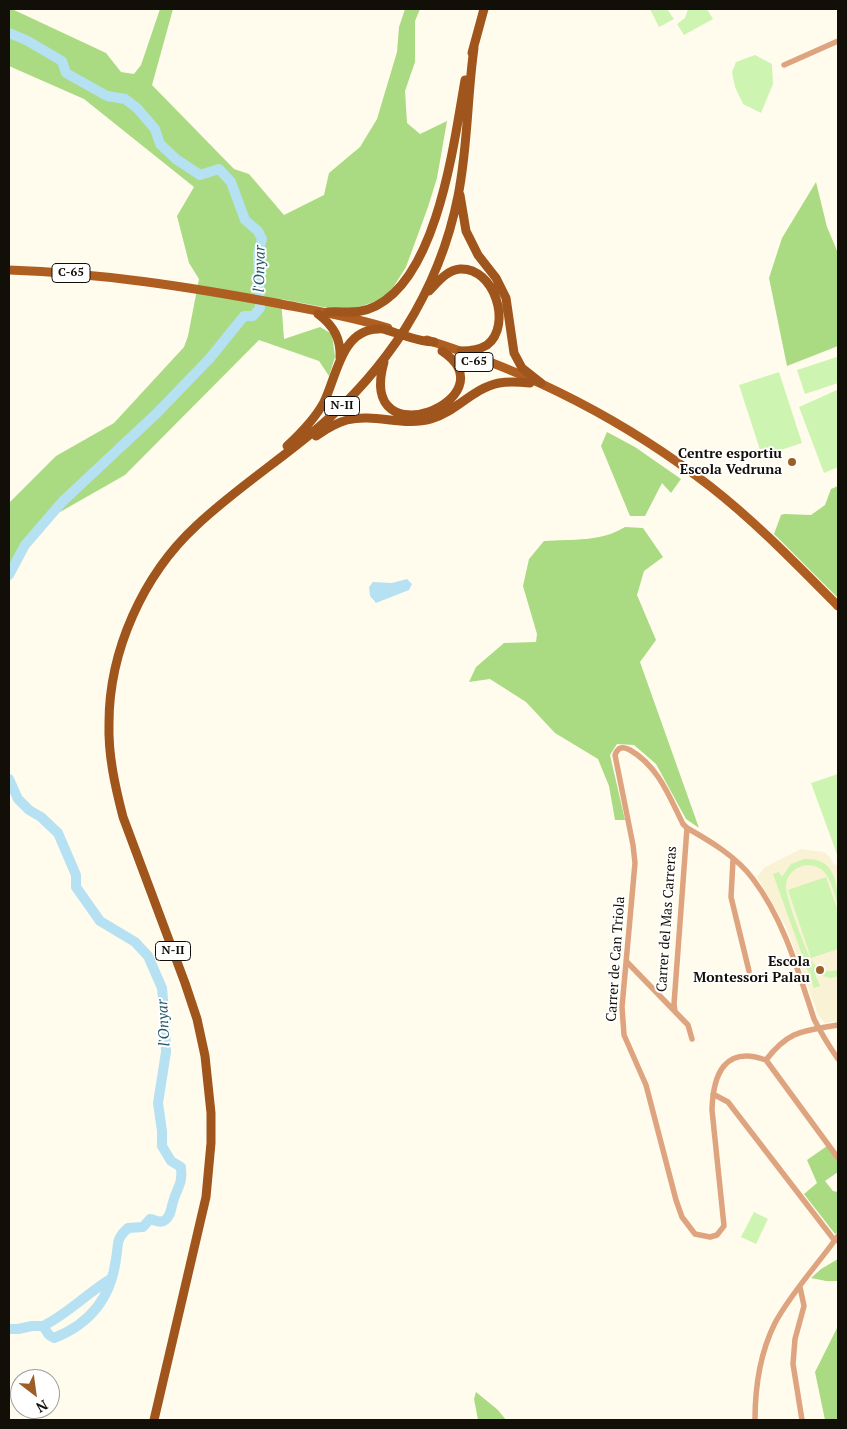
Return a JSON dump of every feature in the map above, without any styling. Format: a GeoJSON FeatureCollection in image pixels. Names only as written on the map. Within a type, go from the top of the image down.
{"type":"FeatureCollection","features":[{"type":"Feature","properties":{"kind":"highway","name":"N-II"},"geometry":{"type":"LineString","coordinates":[[154,1420],[206,1197],[211,1143],[211,1113],[205,1056],[197,1019],[123,817],[116,789],[110,751],[109,711],[112,683],[127,630],[139,604],[155,576],[176,548],[212,512],[292,450],[348,401],[386,357],[424,296],[446,240],[459,187],[474,48],[484,9]]}},
{"type":"Feature","properties":{"kind":"highway"},"geometry":{"type":"LineString","coordinates":[[323,313],[352,313],[377,306],[399,289],[414,268],[426,242],[439,204],[450,160],[466,72],[474,48]]}},
{"type":"Feature","properties":{"kind":"highway"},"geometry":{"type":"LineString","coordinates":[[459,187],[466,231],[478,255],[496,278],[506,298],[514,353],[522,368],[541,383]]}},
{"type":"Feature","properties":{"kind":"highway"},"geometry":{"type":"LineString","coordinates":[[424,296],[445,276],[460,269],[474,271],[486,281],[492,290],[498,308],[499,318],[496,333],[486,345],[471,351],[461,351]]}},
{"type":"Feature","properties":{"kind":"highway"},"geometry":{"type":"LineString","coordinates":[[323,313],[338,336],[340,361]]}},
{"type":"Feature","properties":{"kind":"highway"},"geometry":{"type":"LineString","coordinates":[[212,512],[230,492],[282,451],[306,427],[324,402],[340,361],[348,345],[356,337],[364,332],[379,328],[424,342],[434,342]]}},
{"type":"Feature","properties":{"kind":"highway"},"geometry":{"type":"LineString","coordinates":[[386,357],[380,384],[384,401],[401,413],[417,414],[428,412],[445,404],[458,388],[460,374],[456,364],[442,351]]}},
{"type":"Feature","properties":{"kind":"highway"},"geometry":{"type":"LineString","coordinates":[[292,450],[333,425],[345,420],[371,418],[419,422],[440,416],[490,385],[509,382],[530,383]]}},
{"type":"Feature","properties":{"kind":"main road","name":"C-65"},"geometry":{"type":"LineString","coordinates":[[9,270],[132,279],[214,291],[323,313],[382,326],[434,342],[541,383],[646,441],[712,488],[759,528],[838,606]]}},
{"type":"Feature","properties":{"kind":"main road","name":"C-65"},"geometry":{"type":"LineString","coordinates":[[323,313],[442,351],[572,400]]}},
{"type":"Feature","properties":{"kind":"street"},"geometry":{"type":"LineString","coordinates":[[784,65],[838,42]]}},
{"type":"Feature","properties":{"kind":"street","name":"Carrer de Can Triola"},"geometry":{"type":"LineString","coordinates":[[687,828],[648,762],[627,748],[618,749],[616,755],[634,845],[635,863],[622,1006],[623,1027],[627,1044],[646,1085],[682,1217],[695,1234],[710,1237],[717,1235],[724,1226],[712,1110],[713,1094]]}},
{"type":"Feature","properties":{"kind":"street"},"geometry":{"type":"LineString","coordinates":[[687,828],[721,849],[752,878],[784,931],[818,1028],[838,1059]]}},
{"type":"Feature","properties":{"kind":"street","name":"Carrer del Mas Carreras"},"geometry":{"type":"LineString","coordinates":[[675,1012],[674,1004],[687,828]]}},
{"type":"Feature","properties":{"kind":"street"},"geometry":{"type":"LineString","coordinates":[[733,860],[732,897],[750,971]]}},
{"type":"Feature","properties":{"kind":"street","name":"Carrer del Mas Carreras"},"geometry":{"type":"LineString","coordinates":[[627,962],[688,1025],[692,1040]]}},
{"type":"Feature","properties":{"kind":"street"},"geometry":{"type":"LineString","coordinates":[[766,1060],[782,1041],[798,1033],[838,1024]]}},
{"type":"Feature","properties":{"kind":"street"},"geometry":{"type":"LineString","coordinates":[[755,1420],[758,1379],[768,1338],[776,1322],[800,1286],[837,1238],[728,1102],[713,1094],[724,1065],[736,1056],[752,1055],[766,1060],[838,1158]]}},
{"type":"Feature","properties":{"kind":"street"},"geometry":{"type":"LineString","coordinates":[[800,1286],[804,1306],[794,1339],[793,1364],[802,1420]]}},
{"type":"Feature","properties":{"kind":"shaded area","name":"Escola Montessori Palau"},"geometry":{"type":"Polygon","coordinates":[[[801,849],[824,852],[830,857],[834,865],[838,864],[838,1021],[825,1023],[818,1015],[787,929],[757,877],[765,867],[801,849]]]}},
{"type":"Feature","properties":{"kind":"green space"},"geometry":{"type":"Polygon","coordinates":[[[9,9],[106,53],[121,72],[134,74],[141,65],[160,9],[173,9],[152,85],[234,169],[249,174],[284,215],[324,195],[329,173],[360,147],[377,119],[397,52],[399,27],[405,9],[420,9],[415,21],[415,62],[405,91],[407,123],[420,134],[447,121],[437,178],[428,207],[406,267],[389,294],[374,302],[352,309],[328,308],[281,299],[284,339],[320,327],[332,334],[335,357],[329,376],[319,361],[259,340],[125,475],[46,520],[17,550],[9,568],[10,502],[56,456],[114,423],[184,347],[188,336],[199,279],[189,263],[177,216],[194,187],[84,99],[9,66],[9,9]]]}},
{"type":"Feature","properties":{"kind":"green space"},"geometry":{"type":"Polygon","coordinates":[[[650,9],[667,9],[674,19],[659,27],[650,9]]]}},
{"type":"Feature","properties":{"kind":"green space"},"geometry":{"type":"Polygon","coordinates":[[[688,9],[707,9],[713,19],[684,35],[677,24],[685,18],[688,9]]]}},
{"type":"Feature","properties":{"kind":"green space"},"geometry":{"type":"Polygon","coordinates":[[[755,55],[772,64],[773,84],[761,113],[743,104],[735,87],[732,72],[736,62],[755,55]]]}},
{"type":"Feature","properties":{"kind":"green space"},"geometry":{"type":"Polygon","coordinates":[[[816,182],[827,227],[838,253],[838,346],[787,366],[769,278],[782,238],[816,182]]]}},
{"type":"Feature","properties":{"kind":"green space"},"geometry":{"type":"Polygon","coordinates":[[[837,357],[838,383],[805,394],[797,370],[837,357]]]}},
{"type":"Feature","properties":{"kind":"green space"},"geometry":{"type":"Polygon","coordinates":[[[779,372],[802,443],[762,456],[739,385],[779,372]]]}},
{"type":"Feature","properties":{"kind":"green space"},"geometry":{"type":"Polygon","coordinates":[[[837,390],[838,467],[824,473],[799,407],[837,390]]]}},
{"type":"Feature","properties":{"kind":"green space"},"geometry":{"type":"Polygon","coordinates":[[[607,432],[635,447],[681,479],[671,493],[662,483],[645,516],[630,516],[601,446],[607,432]]]}},
{"type":"Feature","properties":{"kind":"green space"},"geometry":{"type":"Polygon","coordinates":[[[838,486],[838,598],[774,534],[781,515],[811,515],[825,505],[831,489],[838,486]]]}},
{"type":"Feature","properties":{"kind":"green space"},"geometry":{"type":"Polygon","coordinates":[[[625,527],[643,528],[663,557],[644,571],[637,595],[656,640],[640,662],[699,828],[686,819],[656,764],[634,745],[617,744],[610,755],[625,820],[615,820],[609,786],[598,759],[555,733],[526,702],[490,679],[469,682],[476,667],[504,643],[536,642],[537,634],[523,586],[529,559],[544,541],[596,537],[616,532],[625,527]]]}},
{"type":"Feature","properties":{"kind":"green space"},"geometry":{"type":"Polygon","coordinates":[[[838,774],[838,857],[811,783],[838,774]]]}},
{"type":"Feature","properties":{"kind":"green space"},"geometry":{"type":"Polygon","coordinates":[[[804,859],[814,859],[828,867],[835,880],[838,897],[838,906],[826,874],[815,866],[802,866],[791,873],[788,879],[786,886],[789,901],[812,962],[824,970],[838,970],[838,976],[831,978],[815,974],[820,986],[814,988],[773,874],[779,872],[782,877],[791,864],[804,859]]]}},
{"type":"Feature","properties":{"kind":"green space"},"geometry":{"type":"Polygon","coordinates":[[[826,877],[838,911],[838,949],[811,958],[788,890],[826,877]]]}},
{"type":"Feature","properties":{"kind":"green space"},"geometry":{"type":"Polygon","coordinates":[[[827,1146],[838,1161],[838,1172],[825,1181],[833,1191],[838,1192],[838,1232],[835,1234],[804,1194],[817,1183],[807,1160],[827,1146]]]}},
{"type":"Feature","properties":{"kind":"green space"},"geometry":{"type":"Polygon","coordinates":[[[754,1212],[768,1219],[756,1244],[741,1237],[754,1212]]]}},
{"type":"Feature","properties":{"kind":"green space"},"geometry":{"type":"Polygon","coordinates":[[[838,1259],[838,1281],[811,1278],[821,1269],[838,1259]]]}},
{"type":"Feature","properties":{"kind":"green space"},"geometry":{"type":"Polygon","coordinates":[[[838,1326],[838,1420],[825,1420],[815,1372],[838,1326]]]}},
{"type":"Feature","properties":{"kind":"green space"},"geometry":{"type":"Polygon","coordinates":[[[476,1392],[498,1410],[506,1420],[478,1420],[474,1399],[476,1392]]]}},
{"type":"Feature","properties":{"kind":"water"},"geometry":{"type":"Polygon","coordinates":[[[407,579],[412,584],[409,590],[376,603],[370,596],[369,587],[373,582],[392,583],[407,579]]]}},
{"type":"Feature","properties":{"kind":"waterway","name":"l'Onyar"},"geometry":{"type":"LineString","coordinates":[[9,33],[26,40],[62,61],[66,73],[107,96],[125,99],[137,108],[155,129],[160,144],[176,159],[200,175],[219,169],[231,182],[245,220],[258,231],[262,239],[258,253],[260,308],[253,316],[244,316],[210,358],[157,413],[62,502],[25,545],[9,575]]}},
{"type":"Feature","properties":{"kind":"waterway","name":"l'Onyar"},"geometry":{"type":"LineString","coordinates":[[9,779],[18,799],[58,833],[76,875],[76,887],[100,921],[135,942],[148,956],[162,988],[165,1023],[166,1052],[158,1103],[162,1146],[171,1161],[181,1167],[180,1182],[170,1214],[161,1222],[150,1219],[143,1227],[128,1228],[121,1236],[109,1285],[97,1308],[88,1317],[67,1332],[54,1338],[49,1335],[43,1326],[9,1329]]}},
{"type":"Feature","properties":{"kind":"waterway","name":"l'Onyar"},"geometry":{"type":"LineString","coordinates":[[43,1326],[61,1316],[112,1278]]}},
{"type":"Feature","properties":{"kind":"place","name":"Centre esportiu Escola Vedruna"},"geometry":{"type":"Point","coordinates":[792,462]}},
{"type":"Feature","properties":{"kind":"place","name":"Escola Montessori Palau"},"geometry":{"type":"Point","coordinates":[820,970]}}]}
